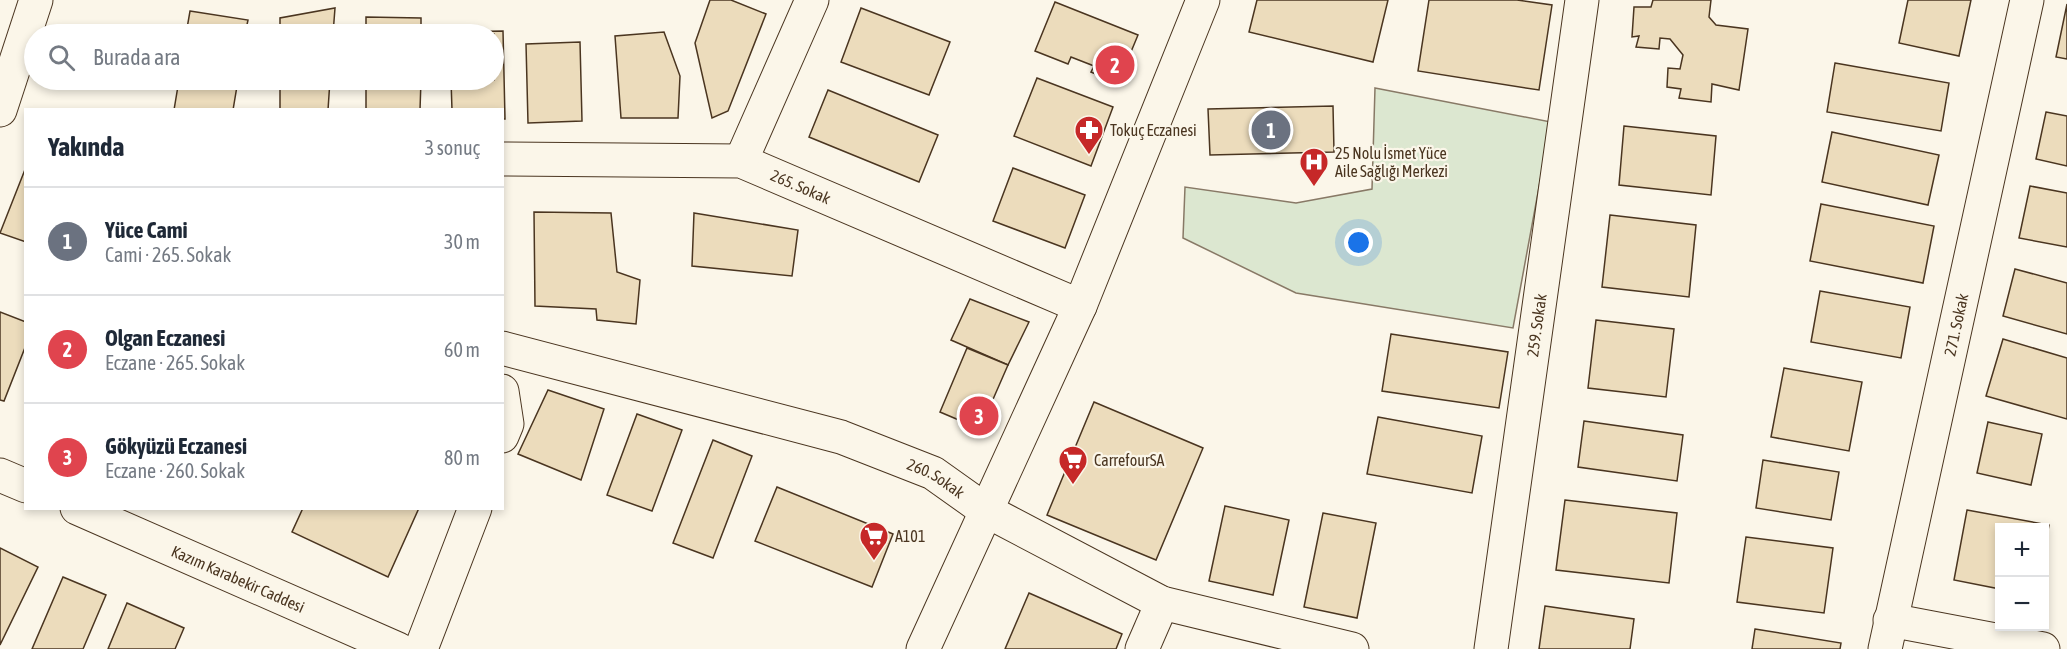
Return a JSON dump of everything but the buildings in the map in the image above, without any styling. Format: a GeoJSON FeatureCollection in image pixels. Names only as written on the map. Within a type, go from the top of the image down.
{"type":"FeatureCollection","features":[{"type":"Feature","properties":{"kind":"street"},"geometry":{"type":"LineString","coordinates":[[30,24],[36,0]]}},
{"type":"Feature","properties":{"kind":"street"},"geometry":{"type":"LineString","coordinates":[[741,161],[812,0]]}},
{"type":"Feature","properties":{"kind":"street"},"geometry":{"type":"LineString","coordinates":[[923,649],[1080,306],[1203,0]]}},
{"type":"Feature","properties":{"kind":"street","name":"259. Sokak"},"geometry":{"type":"LineString","coordinates":[[1491,649],[1582,0]]}},
{"type":"Feature","properties":{"kind":"street","name":"271. Sokak"},"geometry":{"type":"LineString","coordinates":[[1887,634],[2027,0]]}},
{"type":"Feature","properties":{"kind":"street"},"geometry":{"type":"LineString","coordinates":[[7,109],[24,45]]}},
{"type":"Feature","properties":{"kind":"street","name":"265. Sokak"},"geometry":{"type":"LineString","coordinates":[[504,159],[741,161],[1080,306]]}},
{"type":"Feature","properties":{"kind":"street","name":"260. Sokak"},"geometry":{"type":"LineString","coordinates":[[504,349],[841,437],[933,473],[985,510],[1162,603],[1352,649]]}},
{"type":"Feature","properties":{"kind":"street"},"geometry":{"type":"LineString","coordinates":[[504,404],[507,424],[504,431]]}},
{"type":"Feature","properties":{"kind":"street"},"geometry":{"type":"LineString","coordinates":[[0,475],[24,485]]}},
{"type":"Feature","properties":{"kind":"street","name":"Kazım Karabekir Caddesi"},"geometry":{"type":"LineString","coordinates":[[82,510],[398,649]]}},
{"type":"Feature","properties":{"kind":"street"},"geometry":{"type":"LineString","coordinates":[[422,649],[474,510]]}},
{"type":"Feature","properties":{"kind":"street"},"geometry":{"type":"LineString","coordinates":[[1142,649],[1162,603]]}},
{"type":"Feature","properties":{"kind":"street"},"geometry":{"type":"LineString","coordinates":[[1887,634],[2043,649]]}},
{"type":"Feature","properties":{"kind":"green space"},"geometry":{"type":"Polygon","coordinates":[[[1375,88],[1551,122],[1513,328],[1296,293],[1183,238],[1185,187],[1296,203],[1372,189],[1375,88]]]}},
{"type":"Feature","properties":{"kind":"place","name":"Olgan Eczanesi"},"geometry":{"type":"Point","coordinates":[1115,65]}},
{"type":"Feature","properties":{"kind":"place","name":"Yüce Cami"},"geometry":{"type":"Point","coordinates":[1271,130]}},
{"type":"Feature","properties":{"kind":"place","name":"Tokuç Eczanesi"},"geometry":{"type":"Point","coordinates":[1089,156]}},
{"type":"Feature","properties":{"kind":"place","name":"25 Nolu İsmet Yüce Aile Sağlığı Merkezi"},"geometry":{"type":"Point","coordinates":[1314,188]}},
{"type":"Feature","properties":{"kind":"place","name":"Gökyüzü Eczanesi"},"geometry":{"type":"Point","coordinates":[979,416]}},
{"type":"Feature","properties":{"kind":"place","name":"CarrefourSA"},"geometry":{"type":"Point","coordinates":[1073,486]}},
{"type":"Feature","properties":{"kind":"place","name":"A101"},"geometry":{"type":"Point","coordinates":[874,562]}}]}
